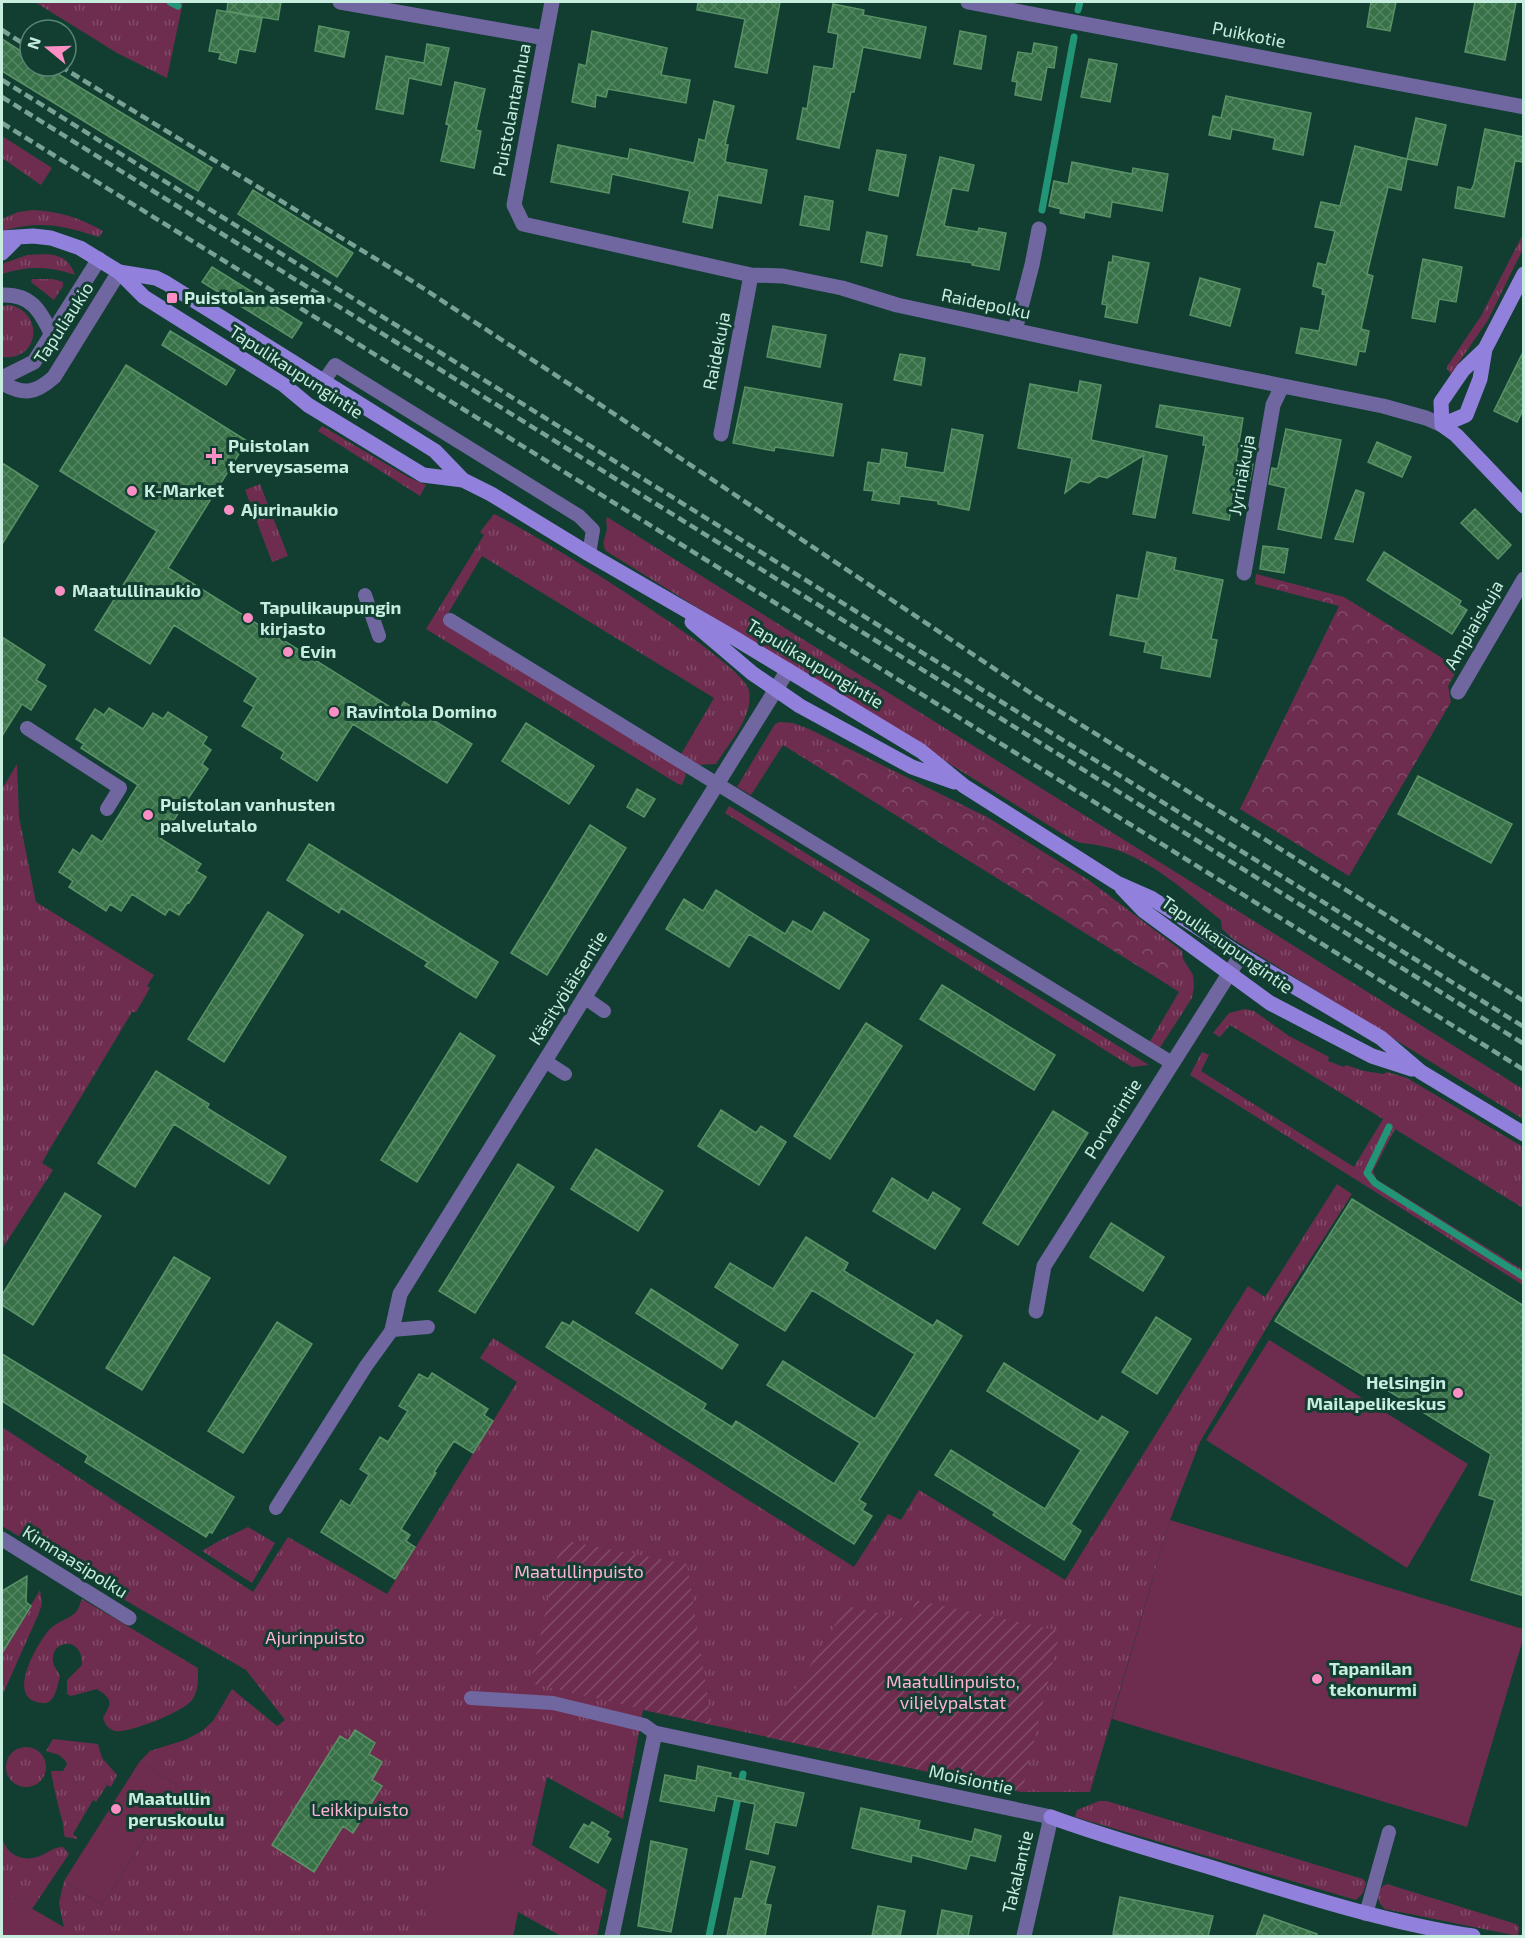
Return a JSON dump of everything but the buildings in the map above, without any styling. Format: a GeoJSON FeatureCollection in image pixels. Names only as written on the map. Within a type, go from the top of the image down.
{"type":"FeatureCollection","features":[{"type":"Feature","properties":{"kind":"main road","name":"Tapulikaupungintie"},"geometry":{"type":"LineString","coordinates":[[2,238],[33,236],[57,239],[80,248],[119,272],[144,297],[284,385],[308,405],[423,474],[463,480],[491,494],[788,670],[921,751],[964,786],[1117,883],[1151,898],[1241,955],[1381,1038],[1421,1072],[1524,1134]]}},
{"type":"Feature","properties":{"kind":"main road"},"geometry":{"type":"LineString","coordinates":[[2,253],[18,237]]}},
{"type":"Feature","properties":{"kind":"main road","name":"Tapulikaupungintie"},"geometry":{"type":"LineString","coordinates":[[119,272],[156,278],[166,283],[435,451],[463,480]]}},
{"type":"Feature","properties":{"kind":"main road"},"geometry":{"type":"LineString","coordinates":[[1442,425],[1466,415],[1480,379],[1485,349],[1524,274]]}},
{"type":"Feature","properties":{"kind":"main road"},"geometry":{"type":"LineString","coordinates":[[1442,425],[1441,402],[1463,370],[1485,349]]}},
{"type":"Feature","properties":{"kind":"main road"},"geometry":{"type":"LineString","coordinates":[[1442,425],[1456,435],[1524,506]]}},
{"type":"Feature","properties":{"kind":"main road","name":"Tapulikaupungintie"},"geometry":{"type":"LineString","coordinates":[[670,602],[727,653],[800,706],[912,767],[964,786]]}},
{"type":"Feature","properties":{"kind":"main road","name":"Tapulikaupungintie"},"geometry":{"type":"LineString","coordinates":[[1117,883],[1144,911],[1270,1003],[1372,1056],[1421,1072]]}},
{"type":"Feature","properties":{"kind":"main road","name":"Moisiontie"},"geometry":{"type":"LineString","coordinates":[[1051,1817],[1366,1914],[1424,1929],[1473,1936]]}},
{"type":"Feature","properties":{"kind":"street"},"geometry":{"type":"LineString","coordinates":[[340,2],[545,38]]}},
{"type":"Feature","properties":{"kind":"street","name":"Puistolantanhua"},"geometry":{"type":"LineString","coordinates":[[523,224],[514,205],[552,2]]}},
{"type":"Feature","properties":{"kind":"street","name":"Puikkotie"},"geometry":{"type":"LineString","coordinates":[[968,2],[1524,107]]}},
{"type":"Feature","properties":{"kind":"street","name":"Raidepolku"},"geometry":{"type":"LineString","coordinates":[[523,224],[751,275],[783,276],[832,286],[897,305],[1383,406],[1442,425]]}},
{"type":"Feature","properties":{"kind":"street"},"geometry":{"type":"LineString","coordinates":[[1014,330],[1032,266],[1039,229]]}},
{"type":"Feature","properties":{"kind":"street","name":"Tapuliaukio"},"geometry":{"type":"LineString","coordinates":[[2,378],[34,362],[99,260]]}},
{"type":"Feature","properties":{"kind":"street","name":"Tapuliaukio"},"geometry":{"type":"LineString","coordinates":[[2,383],[13,389],[30,392],[42,387],[54,376],[119,272]]}},
{"type":"Feature","properties":{"kind":"street","name":"Raidekuja"},"geometry":{"type":"LineString","coordinates":[[721,434],[751,275]]}},
{"type":"Feature","properties":{"kind":"street","name":"Tapuliaukio"},"geometry":{"type":"LineString","coordinates":[[2,295],[18,296],[34,304],[44,317],[52,334]]}},
{"type":"Feature","properties":{"kind":"street","name":"Jyrinäkuja"},"geometry":{"type":"LineString","coordinates":[[1244,573],[1274,405],[1282,386]]}},
{"type":"Feature","properties":{"kind":"street","name":"Ampiaiskuja"},"geometry":{"type":"LineString","coordinates":[[1458,692],[1524,579]]}},
{"type":"Feature","properties":{"kind":"street","name":"Käsityöläisentie"},"geometry":{"type":"LineString","coordinates":[[392,1330],[400,1294],[788,670]]}},
{"type":"Feature","properties":{"kind":"street","name":"Porvarintie"},"geometry":{"type":"LineString","coordinates":[[1036,1311],[1044,1266],[1241,955]]}},
{"type":"Feature","properties":{"kind":"street","name":"Kimnaasipolku"},"geometry":{"type":"LineString","coordinates":[[2,1539],[129,1618]]}},
{"type":"Feature","properties":{"kind":"street"},"geometry":{"type":"LineString","coordinates":[[612,1936],[655,1733]]}},
{"type":"Feature","properties":{"kind":"street","name":"Moisiontie"},"geometry":{"type":"LineString","coordinates":[[655,1733],[1051,1817]]}},
{"type":"Feature","properties":{"kind":"street","name":"Takalantie"},"geometry":{"type":"LineString","coordinates":[[1024,1936],[1051,1817]]}},
{"type":"Feature","properties":{"kind":"lane"},"geometry":{"type":"LineString","coordinates":[[323,382],[335,365],[579,516],[593,530],[589,554]]}},
{"type":"Feature","properties":{"kind":"lane"},"geometry":{"type":"LineString","coordinates":[[365,596],[380,636]]}},
{"type":"Feature","properties":{"kind":"lane"},"geometry":{"type":"LineString","coordinates":[[450,620],[1172,1063]]}},
{"type":"Feature","properties":{"kind":"lane"},"geometry":{"type":"LineString","coordinates":[[27,728],[120,788],[106,809]]}},
{"type":"Feature","properties":{"kind":"lane"},"geometry":{"type":"LineString","coordinates":[[584,998],[604,1011]]}},
{"type":"Feature","properties":{"kind":"lane"},"geometry":{"type":"LineString","coordinates":[[545,1061],[565,1074]]}},
{"type":"Feature","properties":{"kind":"lane"},"geometry":{"type":"LineString","coordinates":[[276,1508],[366,1366],[392,1330],[428,1327]]}},
{"type":"Feature","properties":{"kind":"lane"},"geometry":{"type":"LineString","coordinates":[[471,1698],[554,1703],[644,1725],[655,1733]]}},
{"type":"Feature","properties":{"kind":"lane"},"geometry":{"type":"LineString","coordinates":[[1366,1914],[1389,1832]]}},
{"type":"Feature","properties":{"kind":"green space"},"geometry":{"type":"Polygon","coordinates":[[[35,2],[183,2],[167,78],[117,53],[78,29],[78,18],[61,18],[35,2]]]}},
{"type":"Feature","properties":{"kind":"green space"},"geometry":{"type":"Polygon","coordinates":[[[2,136],[52,168],[41,185],[2,158],[2,136]]]}},
{"type":"Feature","properties":{"kind":"green space"},"geometry":{"type":"Polygon","coordinates":[[[33,210],[69,216],[103,231],[99,237],[73,229],[40,225],[2,231],[2,219],[18,212],[33,210]]]}},
{"type":"Feature","properties":{"kind":"green space"},"geometry":{"type":"Polygon","coordinates":[[[1523,234],[1523,249],[1488,320],[1451,374],[1447,369],[1448,365],[1481,316],[1523,234]]]}},
{"type":"Feature","properties":{"kind":"green space"},"geometry":{"type":"Polygon","coordinates":[[[27,255],[49,255],[62,258],[72,267],[75,275],[39,268],[2,274],[2,264],[27,255]]]}},
{"type":"Feature","properties":{"kind":"green space"},"geometry":{"type":"Polygon","coordinates":[[[32,279],[53,279],[63,282],[63,286],[54,300],[31,282],[32,279]]]}},
{"type":"Feature","properties":{"kind":"green space"},"geometry":{"type":"Polygon","coordinates":[[[10,305],[21,310],[29,318],[33,327],[33,336],[24,352],[14,357],[2,357],[2,306],[10,305]]]}},
{"type":"Feature","properties":{"kind":"green space"},"geometry":{"type":"Polygon","coordinates":[[[322,426],[408,477],[426,485],[420,496],[318,431],[322,426]]]}},
{"type":"Feature","properties":{"kind":"green space"},"geometry":{"type":"Polygon","coordinates":[[[260,484],[288,556],[272,562],[245,490],[260,484]]]}},
{"type":"Feature","properties":{"kind":"green space"},"geometry":{"type":"Polygon","coordinates":[[[494,514],[549,545],[633,598],[712,652],[738,675],[749,690],[748,710],[739,729],[716,764],[696,765],[680,756],[714,698],[482,556],[443,622],[684,771],[686,775],[682,785],[426,629],[484,535],[480,532],[494,514]]]}},
{"type":"Feature","properties":{"kind":"green space"},"geometry":{"type":"Polygon","coordinates":[[[607,517],[1523,1089],[1523,1119],[1233,939],[1222,929],[1221,920],[1152,867],[1121,852],[1079,842],[1061,833],[606,551],[604,542],[607,517]]]}},
{"type":"Feature","properties":{"kind":"green space"},"geometry":{"type":"Polygon","coordinates":[[[1256,574],[1344,597],[1458,668],[1448,686],[1451,702],[1349,876],[1240,809],[1339,606],[1255,584],[1256,574]]]}},
{"type":"Feature","properties":{"kind":"green space"},"geometry":{"type":"Polygon","coordinates":[[[793,723],[809,729],[987,817],[1090,881],[1182,951],[1183,959],[1193,975],[1192,998],[1159,1049],[1149,1043],[1179,992],[1154,976],[1169,971],[1118,909],[1041,856],[989,824],[922,787],[835,748],[812,752],[807,760],[783,745],[751,795],[737,787],[775,724],[793,723]]]}},
{"type":"Feature","properties":{"kind":"green space"},"geometry":{"type":"Polygon","coordinates":[[[835,748],[922,787],[1041,856],[1118,909],[1159,942],[1172,964],[1169,971],[1154,976],[807,760],[812,752],[835,748]]]}},
{"type":"Feature","properties":{"kind":"green space"},"geometry":{"type":"Polygon","coordinates":[[[17,764],[19,817],[36,902],[154,975],[147,986],[150,988],[136,1012],[132,1012],[48,1152],[42,1163],[53,1170],[2,1249],[2,789],[17,764]]]}},
{"type":"Feature","properties":{"kind":"green space"},"geometry":{"type":"Polygon","coordinates":[[[729,806],[1149,1065],[1132,1067],[725,813],[729,806]]]}},
{"type":"Feature","properties":{"kind":"green space"},"geometry":{"type":"Polygon","coordinates":[[[1245,1009],[1254,1011],[1289,1036],[1329,1057],[1328,1061],[1344,1067],[1346,1065],[1384,1074],[1387,1072],[1407,1078],[1523,1147],[1523,1208],[1395,1129],[1373,1171],[1376,1179],[1523,1270],[1523,1285],[1190,1075],[1202,1052],[1209,1055],[1201,1071],[1354,1167],[1383,1119],[1230,1025],[1220,1037],[1213,1033],[1229,1013],[1245,1009]]]}},
{"type":"Feature","properties":{"kind":"green space","name":"Maatullinpuisto"},"geometry":{"type":"Polygon","coordinates":[[[1337,1184],[1352,1194],[1271,1320],[1200,1442],[1170,1520],[1090,1792],[1022,1792],[643,1710],[623,1819],[547,1777],[532,1845],[607,1890],[597,1936],[561,1936],[518,1912],[513,1936],[79,1936],[64,1928],[59,1903],[64,1881],[102,1905],[178,1786],[140,1761],[150,1751],[185,1740],[202,1731],[213,1721],[232,1689],[277,1726],[285,1720],[246,1670],[2,1526],[2,1427],[253,1592],[288,1537],[387,1594],[517,1382],[480,1358],[493,1338],[854,1567],[888,1514],[901,1520],[919,1490],[1065,1580],[1248,1286],[1265,1297],[1337,1184]]]}},
{"type":"Feature","properties":{"kind":"green space"},"geometry":{"type":"Polygon","coordinates":[[[1269,1340],[1468,1464],[1407,1568],[1206,1440],[1269,1340]]]}},
{"type":"Feature","properties":{"kind":"green space","name":"Tapanilan tekonurmi"},"geometry":{"type":"Polygon","coordinates":[[[1170,1520],[1523,1629],[1523,1639],[1467,1827],[1112,1719],[1170,1520]]]}},
{"type":"Feature","properties":{"kind":"green space"},"geometry":{"type":"Polygon","coordinates":[[[248,1527],[275,1543],[252,1583],[202,1551],[248,1527]]]}},
{"type":"Feature","properties":{"kind":"green space"},"geometry":{"type":"Polygon","coordinates":[[[561,1540],[687,1564],[712,1725],[530,1683],[561,1540]]]}},
{"type":"Feature","properties":{"kind":"green space"},"geometry":{"type":"Polygon","coordinates":[[[40,1590],[42,1604],[39,1613],[2,1696],[2,1653],[40,1590]]]}},
{"type":"Feature","properties":{"kind":"green space"},"geometry":{"type":"Polygon","coordinates":[[[82,1599],[198,1668],[197,1688],[192,1700],[179,1710],[156,1721],[132,1729],[115,1731],[107,1726],[103,1718],[109,1705],[108,1699],[97,1689],[71,1696],[67,1694],[67,1680],[82,1665],[78,1649],[68,1644],[58,1647],[54,1652],[53,1663],[60,1676],[54,1696],[48,1702],[43,1703],[29,1698],[24,1687],[25,1679],[35,1652],[49,1630],[76,1612],[82,1599]]]}},
{"type":"Feature","properties":{"kind":"green space","name":"Maatullinpuisto, viljelypalstat"},"geometry":{"type":"Polygon","coordinates":[[[915,1600],[1060,1631],[1022,1792],[766,1737],[847,1606],[910,1620],[915,1600]]]}},
{"type":"Feature","properties":{"kind":"green space"},"geometry":{"type":"Polygon","coordinates":[[[53,1739],[98,1744],[102,1758],[117,1775],[111,1787],[107,1785],[96,1802],[93,1800],[73,1834],[78,1839],[64,1835],[51,1771],[63,1771],[67,1764],[59,1755],[46,1751],[53,1739]]]}},
{"type":"Feature","properties":{"kind":"green space"},"geometry":{"type":"Polygon","coordinates":[[[26,1747],[40,1753],[46,1767],[40,1781],[26,1787],[12,1781],[6,1767],[12,1753],[26,1747]]]}},
{"type":"Feature","properties":{"kind":"green space"},"geometry":{"type":"Polygon","coordinates":[[[140,1761],[178,1786],[102,1905],[64,1881],[140,1761]]]}},
{"type":"Feature","properties":{"kind":"green space"},"geometry":{"type":"Polygon","coordinates":[[[1099,1801],[1107,1801],[1363,1879],[1366,1883],[1363,1893],[1356,1900],[1075,1817],[1077,1810],[1099,1801]]]}},
{"type":"Feature","properties":{"kind":"green space"},"geometry":{"type":"Polygon","coordinates":[[[2,1836],[6,1847],[19,1857],[37,1857],[63,1847],[69,1854],[32,1909],[2,1891],[2,1836]]]}},
{"type":"Feature","properties":{"kind":"green space"},"geometry":{"type":"Polygon","coordinates":[[[530,1854],[513,1936],[425,1936],[426,1898],[437,1881],[451,1869],[471,1858],[530,1854]]]}},
{"type":"Feature","properties":{"kind":"green space"},"geometry":{"type":"Polygon","coordinates":[[[1387,1884],[1516,1924],[1519,1927],[1518,1936],[1385,1909],[1378,1896],[1380,1889],[1387,1884]]]}},
{"type":"Feature","properties":{"kind":"green space"},"geometry":{"type":"Polygon","coordinates":[[[2,1891],[79,1936],[2,1936],[2,1891]]]}},
{"type":"Feature","properties":{"kind":"waterway"},"geometry":{"type":"LineString","coordinates":[[170,2],[178,6]]}},
{"type":"Feature","properties":{"kind":"waterway"},"geometry":{"type":"LineString","coordinates":[[1078,10],[1080,2]]}},
{"type":"Feature","properties":{"kind":"waterway"},"geometry":{"type":"LineString","coordinates":[[1042,210],[1074,37]]}},
{"type":"Feature","properties":{"kind":"waterway"},"geometry":{"type":"LineString","coordinates":[[1389,1127],[1367,1173],[1375,1183],[1524,1277]]}},
{"type":"Feature","properties":{"kind":"waterway"},"geometry":{"type":"LineString","coordinates":[[709,1936],[743,1774]]}},
{"type":"Feature","properties":{"kind":"railway"},"geometry":{"type":"LineString","coordinates":[[2,30],[18,40]]}},
{"type":"Feature","properties":{"kind":"railway"},"geometry":{"type":"LineString","coordinates":[[78,77],[412,281],[1035,696],[1524,1001]]}},
{"type":"Feature","properties":{"kind":"railway"},"geometry":{"type":"LineString","coordinates":[[2,80],[1524,1027]]}},
{"type":"Feature","properties":{"kind":"railway"},"geometry":{"type":"LineString","coordinates":[[2,97],[1524,1044]]}},
{"type":"Feature","properties":{"kind":"railway"},"geometry":{"type":"LineString","coordinates":[[2,123],[1524,1070]]}},
{"type":"Feature","properties":{"kind":"place","name":"Puistolan asema"},"geometry":{"type":"Point","coordinates":[172,298]}},
{"type":"Feature","properties":{"kind":"place","name":"Puistolan terveysasema"},"geometry":{"type":"Point","coordinates":[214,456]}},
{"type":"Feature","properties":{"kind":"place","name":"K-Market"},"geometry":{"type":"Point","coordinates":[132,491]}},
{"type":"Feature","properties":{"kind":"place","name":"Ajurinaukio"},"geometry":{"type":"Point","coordinates":[229,510]}},
{"type":"Feature","properties":{"kind":"place","name":"Maatullinaukio"},"geometry":{"type":"Point","coordinates":[60,591]}},
{"type":"Feature","properties":{"kind":"place","name":"Tapulikaupungin kirjasto"},"geometry":{"type":"Point","coordinates":[248,618]}},
{"type":"Feature","properties":{"kind":"place","name":"Evin"},"geometry":{"type":"Point","coordinates":[288,652]}},
{"type":"Feature","properties":{"kind":"place","name":"Ravintola Domino"},"geometry":{"type":"Point","coordinates":[334,712]}},
{"type":"Feature","properties":{"kind":"place","name":"Puistolan vanhusten palvelutalo"},"geometry":{"type":"Point","coordinates":[148,815]}},
{"type":"Feature","properties":{"kind":"place","name":"Helsingin Mailapelikeskus"},"geometry":{"type":"Point","coordinates":[1458,1393]}},
{"type":"Feature","properties":{"kind":"place","name":"Tapanilan tekonurmi"},"geometry":{"type":"Point","coordinates":[1317,1679]}},
{"type":"Feature","properties":{"kind":"place","name":"Maatullin peruskoulu"},"geometry":{"type":"Point","coordinates":[116,1809]}},
{"type":"Feature","properties":{"kind":"park label","name":"Ajurinpuisto"},"geometry":{"type":"Point","coordinates":[315,1638]}},
{"type":"Feature","properties":{"kind":"park label","name":"Leikkipuisto"},"geometry":{"type":"Point","coordinates":[360,1810]}}]}
